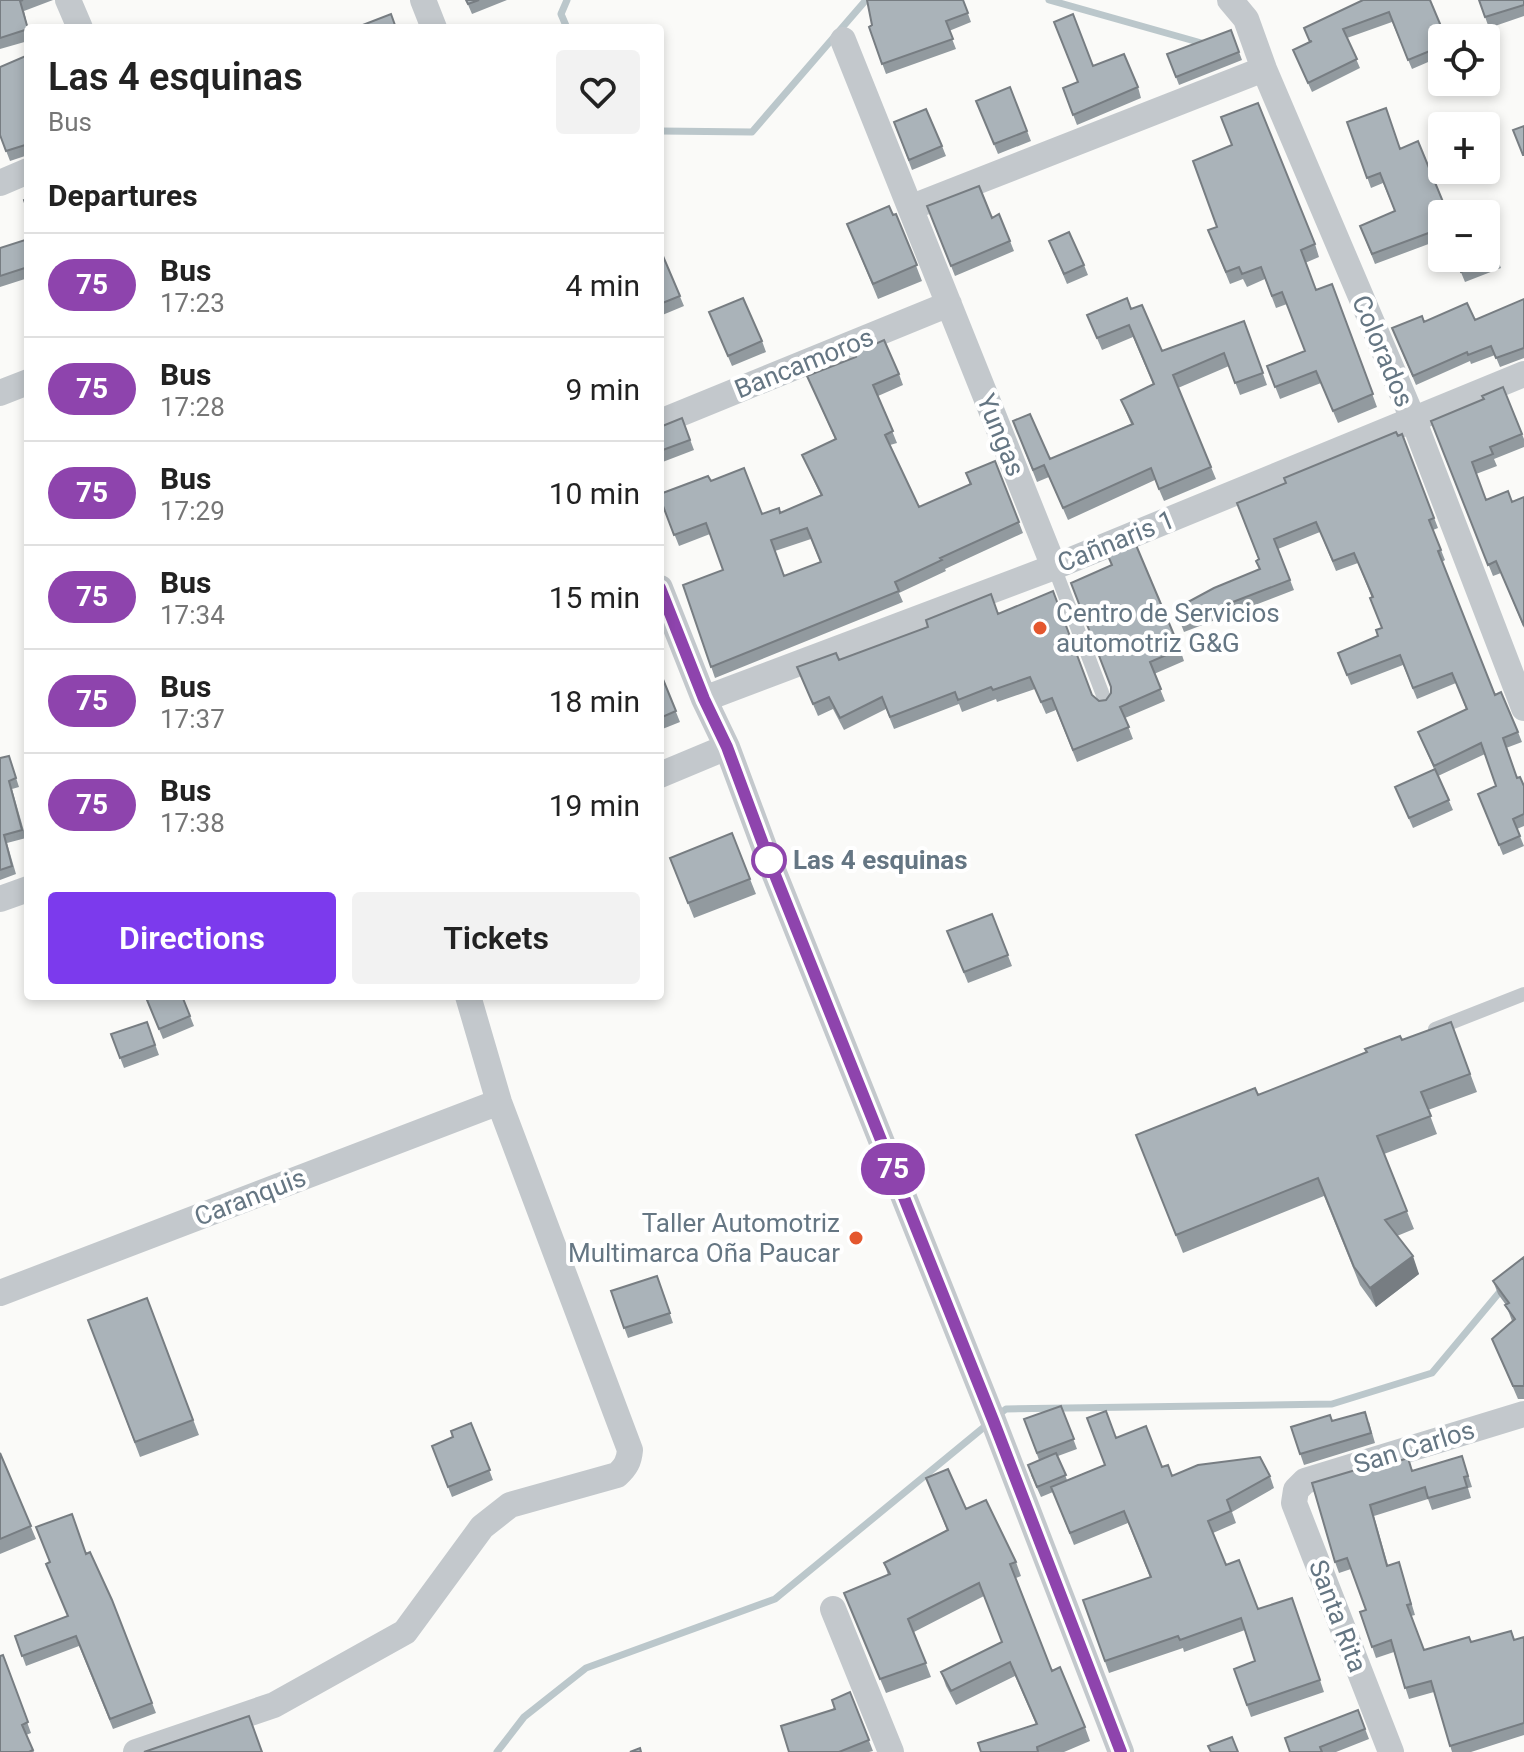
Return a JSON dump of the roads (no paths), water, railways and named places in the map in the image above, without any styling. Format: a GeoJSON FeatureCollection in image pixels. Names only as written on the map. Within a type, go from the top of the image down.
{"type":"FeatureCollection","features":[{"type":"Feature","properties":{"kind":"street"},"geometry":{"type":"LineString","coordinates":[[68,0],[78,24]]}},
{"type":"Feature","properties":{"kind":"street"},"geometry":{"type":"LineString","coordinates":[[423,0],[432,24]]}},
{"type":"Feature","properties":{"kind":"street","name":"Colorados"},"geometry":{"type":"LineString","coordinates":[[1230,0],[1246,19],[1264,69],[1413,419],[1524,708]]}},
{"type":"Feature","properties":{"kind":"street","name":"Yungas"},"geometry":{"type":"LineString","coordinates":[[843,40],[1054,567]]}},
{"type":"Feature","properties":{"kind":"street"},"geometry":{"type":"LineString","coordinates":[[912,207],[1264,69]]}},
{"type":"Feature","properties":{"kind":"street"},"geometry":{"type":"LineString","coordinates":[[0,183],[24,173]]}},
{"type":"Feature","properties":{"kind":"street","name":"Bancamoros"},"geometry":{"type":"LineString","coordinates":[[664,420],[949,304]]}},
{"type":"Feature","properties":{"kind":"street","name":"Cañnaris 1"},"geometry":{"type":"LineString","coordinates":[[704,699],[1054,567],[1524,374]]}},
{"type":"Feature","properties":{"kind":"street"},"geometry":{"type":"LineString","coordinates":[[0,393],[24,384]]}},
{"type":"Feature","properties":{"kind":"street"},"geometry":{"type":"LineString","coordinates":[[664,598],[704,699],[727,747],[1121,1752]]}},
{"type":"Feature","properties":{"kind":"street"},"geometry":{"type":"LineString","coordinates":[[664,773],[727,747]]}},
{"type":"Feature","properties":{"kind":"street"},"geometry":{"type":"LineString","coordinates":[[0,899],[24,890]]}},
{"type":"Feature","properties":{"kind":"street"},"geometry":{"type":"LineString","coordinates":[[136,1752],[274,1705],[405,1632],[482,1527],[510,1505],[606,1479],[625,1468],[630,1459],[630,1450],[499,1102],[469,1000]]}},
{"type":"Feature","properties":{"kind":"street","name":"Caranquis"},"geometry":{"type":"LineString","coordinates":[[0,1293],[499,1102]]}},
{"type":"Feature","properties":{"kind":"street","name":"San Carlos"},"geometry":{"type":"LineString","coordinates":[[1305,1481],[1524,1414]]}},
{"type":"Feature","properties":{"kind":"street","name":"Santa Rita"},"geometry":{"type":"LineString","coordinates":[[1305,1481],[1296,1490],[1294,1503],[1391,1752]]}},
{"type":"Feature","properties":{"kind":"street"},"geometry":{"type":"LineString","coordinates":[[833,1609],[891,1752]]}},
{"type":"Feature","properties":{"kind":"lane"},"geometry":{"type":"LineString","coordinates":[[1054,567],[1106,703]]}},
{"type":"Feature","properties":{"kind":"lane"},"geometry":{"type":"LineString","coordinates":[[1421,1035],[1524,994]]}},
{"type":"Feature","properties":{"kind":"waterway"},"geometry":{"type":"LineString","coordinates":[[565,24],[561,14],[567,0]]}},
{"type":"Feature","properties":{"kind":"waterway"},"geometry":{"type":"LineString","coordinates":[[664,131],[752,132],[866,0]]}},
{"type":"Feature","properties":{"kind":"waterway"},"geometry":{"type":"LineString","coordinates":[[1049,0],[1205,44]]}},
{"type":"Feature","properties":{"kind":"waterway"},"geometry":{"type":"LineString","coordinates":[[998,1415],[1006,1409],[1332,1404],[1432,1373],[1503,1288]]}},
{"type":"Feature","properties":{"kind":"waterway"},"geometry":{"type":"LineString","coordinates":[[497,1752],[524,1717],[586,1668],[775,1599],[989,1423]]}},
{"type":"Feature","properties":{"kind":"place","name":"Centro de Servicios automotriz G&G"},"geometry":{"type":"Point","coordinates":[1040,628]}},
{"type":"Feature","properties":{"kind":"place","name":"Las 4 esquinas"},"geometry":{"type":"Point","coordinates":[769,860]}},
{"type":"Feature","properties":{"kind":"place","name":"Taller Automotriz Multimarca Oña Paucar"},"geometry":{"type":"Point","coordinates":[856,1238]}}]}
